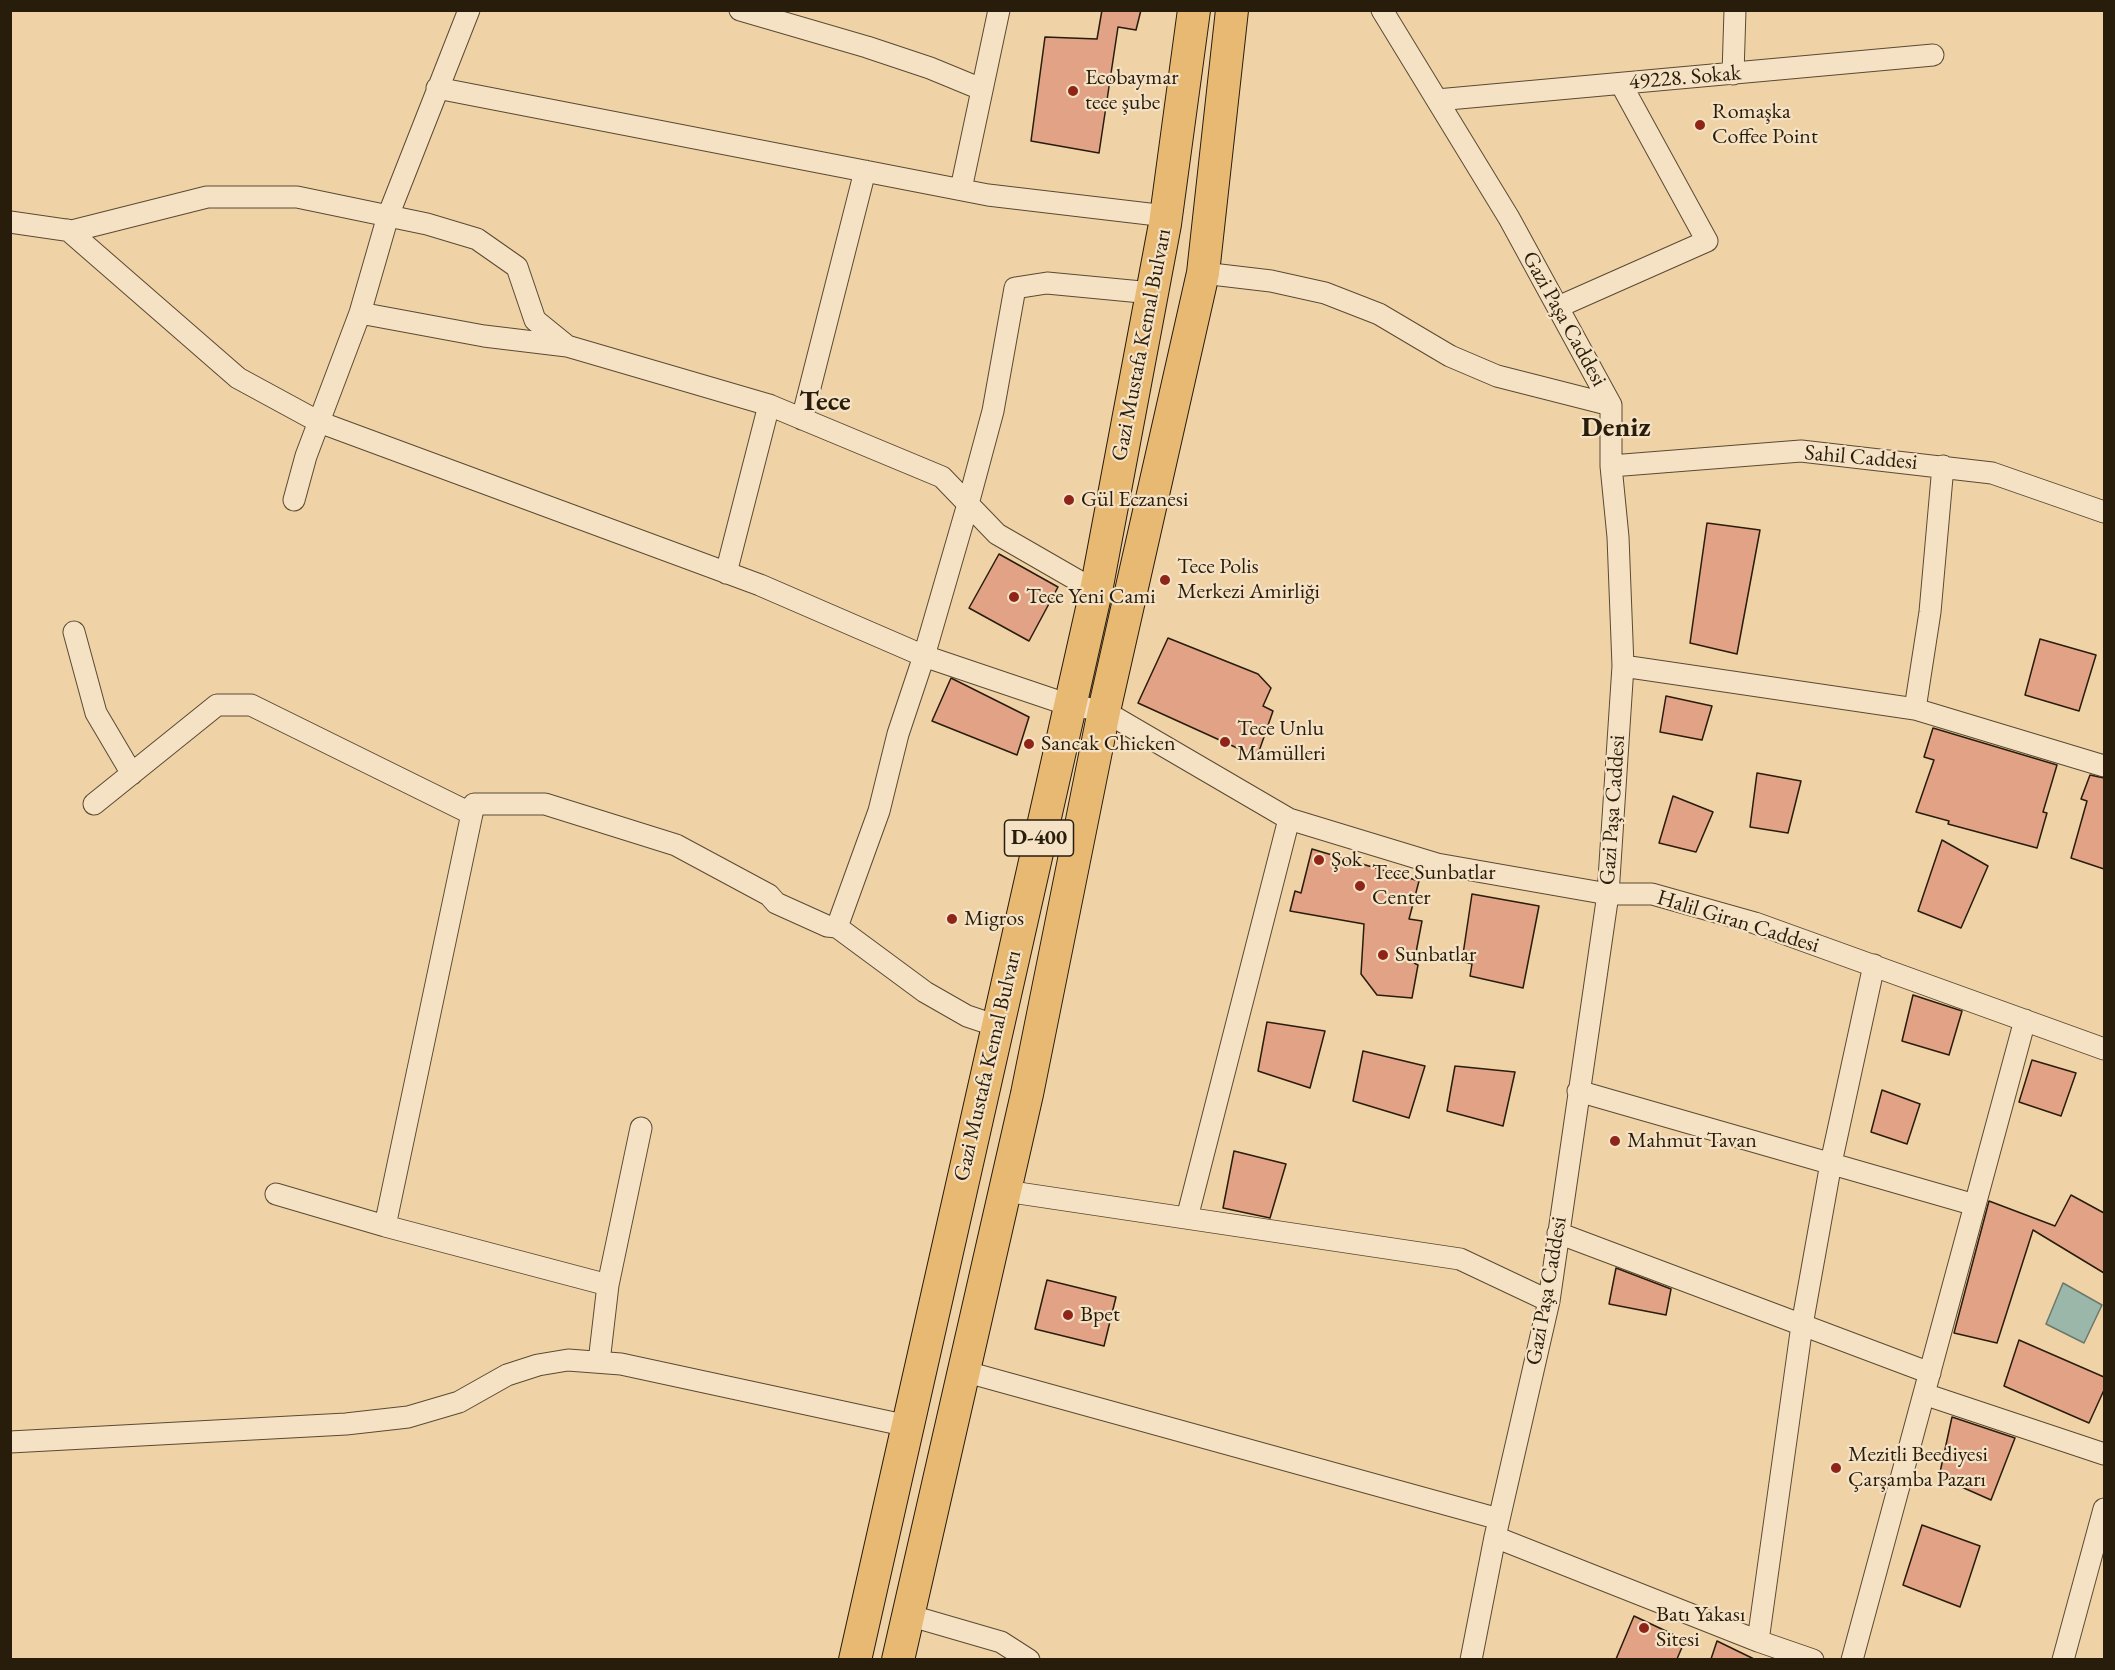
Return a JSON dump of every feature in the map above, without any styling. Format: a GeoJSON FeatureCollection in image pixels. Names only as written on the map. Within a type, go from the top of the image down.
{"type":"FeatureCollection","features":[{"type":"Feature","properties":{"kind":"highway","name":"Gazi Mustafa Kemal Bulvarı"},"geometry":{"type":"LineString","coordinates":[[855,1659],[1096,591],[1166,216],[1194,10]]}},
{"type":"Feature","properties":{"kind":"highway","name":"Gazi Mustafa Kemal Bulvarı"},"geometry":{"type":"LineString","coordinates":[[898,1659],[1005,1191],[1104,711],[1203,273],[1232,10]]}},
{"type":"Feature","properties":{"kind":"street"},"geometry":{"type":"LineString","coordinates":[[294,500],[306,456],[360,313],[388,216],[469,10]]}},
{"type":"Feature","properties":{"kind":"street"},"geometry":{"type":"LineString","coordinates":[[740,10],[867,47],[930,68],[981,89]]}},
{"type":"Feature","properties":{"kind":"street"},"geometry":{"type":"LineString","coordinates":[[961,189],[999,10]]}},
{"type":"Feature","properties":{"kind":"street","name":"Gazi Paşa Caddesi"},"geometry":{"type":"LineString","coordinates":[[1382,10],[1509,218],[1611,405],[1611,466],[1618,537],[1623,666],[1608,894],[1549,1301],[1497,1528],[1471,1659]]}},
{"type":"Feature","properties":{"kind":"street"},"geometry":{"type":"LineString","coordinates":[[1733,74],[1735,10]]}},
{"type":"Feature","properties":{"kind":"street","name":"49228. Sokak"},"geometry":{"type":"LineString","coordinates":[[1437,100],[1933,56]]}},
{"type":"Feature","properties":{"kind":"street"},"geometry":{"type":"LineString","coordinates":[[1558,307],[1707,241],[1621,84]]}},
{"type":"Feature","properties":{"kind":"street"},"geometry":{"type":"LineString","coordinates":[[437,88],[961,189],[1166,216]]}},
{"type":"Feature","properties":{"kind":"street"},"geometry":{"type":"LineString","coordinates":[[802,419],[865,171]]}},
{"type":"Feature","properties":{"kind":"street"},"geometry":{"type":"LineString","coordinates":[[10,222],[68,230],[207,197],[297,197],[428,224],[477,239],[517,267],[535,320],[567,346]]}},
{"type":"Feature","properties":{"kind":"street"},"geometry":{"type":"LineString","coordinates":[[68,230],[238,378],[319,422],[726,573],[924,656],[1069,705],[1104,711]]}},
{"type":"Feature","properties":{"kind":"street"},"geometry":{"type":"LineString","coordinates":[[1203,273],[1271,281],[1325,293],[1379,314],[1450,356],[1497,376],[1611,405]]}},
{"type":"Feature","properties":{"kind":"street"},"geometry":{"type":"LineString","coordinates":[[837,927],[879,811],[898,734],[924,656],[968,504],[993,411],[1015,288],[1047,283],[1152,293]]}},
{"type":"Feature","properties":{"kind":"street"},"geometry":{"type":"LineString","coordinates":[[360,313],[484,336],[567,346],[769,405],[942,477],[996,534],[1096,591]]}},
{"type":"Feature","properties":{"kind":"street"},"geometry":{"type":"LineString","coordinates":[[726,573],[769,405]]}},
{"type":"Feature","properties":{"kind":"street","name":"Sahil Caddesi"},"geometry":{"type":"LineString","coordinates":[[1611,466],[1801,451],[1992,473],[2104,512]]}},
{"type":"Feature","properties":{"kind":"street"},"geometry":{"type":"LineString","coordinates":[[1915,709],[1929,612],[1942,466]]}},
{"type":"Feature","properties":{"kind":"street"},"geometry":{"type":"LineString","coordinates":[[74,632],[96,713],[132,774]]}},
{"type":"Feature","properties":{"kind":"street"},"geometry":{"type":"LineString","coordinates":[[1623,666],[1915,709],[2104,766]]}},
{"type":"Feature","properties":{"kind":"street"},"geometry":{"type":"LineString","coordinates":[[94,804],[217,705],[251,705],[472,814]]}},
{"type":"Feature","properties":{"kind":"street","name":"Halil Giran Caddesi"},"geometry":{"type":"LineString","coordinates":[[1104,711],[1289,819],[1437,864],[1608,894],[1652,894],[1755,922],[2104,1049]]}},
{"type":"Feature","properties":{"kind":"street"},"geometry":{"type":"LineString","coordinates":[[385,1226],[474,804],[545,804],[676,845],[769,895],[776,903],[827,927],[837,927],[925,992],[967,1016],[997,1026]]}},
{"type":"Feature","properties":{"kind":"street"},"geometry":{"type":"LineString","coordinates":[[1187,1218],[1289,819]]}},
{"type":"Feature","properties":{"kind":"street"},"geometry":{"type":"LineString","coordinates":[[1758,1641],[1802,1325],[1831,1163],[1874,965]]}},
{"type":"Feature","properties":{"kind":"street"},"geometry":{"type":"LineString","coordinates":[[1852,1659],[2025,1020]]}},
{"type":"Feature","properties":{"kind":"street"},"geometry":{"type":"LineString","coordinates":[[1578,1091],[1975,1205]]}},
{"type":"Feature","properties":{"kind":"street"},"geometry":{"type":"LineString","coordinates":[[599,1362],[608,1285],[641,1128]]}},
{"type":"Feature","properties":{"kind":"street"},"geometry":{"type":"LineString","coordinates":[[1005,1191],[1460,1259],[1549,1301]]}},
{"type":"Feature","properties":{"kind":"street"},"geometry":{"type":"LineString","coordinates":[[276,1194],[385,1226],[608,1285]]}},
{"type":"Feature","properties":{"kind":"street"},"geometry":{"type":"LineString","coordinates":[[1558,1233],[1930,1373]]}},
{"type":"Feature","properties":{"kind":"street"},"geometry":{"type":"LineString","coordinates":[[10,1442],[346,1424],[408,1417],[459,1402],[507,1375],[538,1365],[568,1360],[632,1366],[908,1426]]}},
{"type":"Feature","properties":{"kind":"street"},"geometry":{"type":"LineString","coordinates":[[963,1371],[1497,1528],[1758,1641],[1813,1659]]}},
{"type":"Feature","properties":{"kind":"street"},"geometry":{"type":"LineString","coordinates":[[1924,1394],[2104,1454]]}},
{"type":"Feature","properties":{"kind":"street"},"geometry":{"type":"LineString","coordinates":[[2063,1659],[2104,1509]]}},
{"type":"Feature","properties":{"kind":"street"},"geometry":{"type":"LineString","coordinates":[[908,1615],[1001,1642],[1029,1659]]}},
{"type":"Feature","properties":{"kind":"shaded area"},"geometry":{"type":"Polygon","coordinates":[[[2063,1283],[2102,1305],[2084,1343],[2046,1324],[2063,1283]]]}},
{"type":"Feature","properties":{"kind":"building","name":"Ecobaymar tece şube"},"geometry":{"type":"Polygon","coordinates":[[[1102,10],[1141,10],[1136,30],[1118,27],[1099,153],[1031,141],[1045,37],[1097,39],[1102,10]]]}},
{"type":"Feature","properties":{"kind":"building"},"geometry":{"type":"Polygon","coordinates":[[[1707,523],[1760,530],[1737,654],[1690,643],[1707,523]]]}},
{"type":"Feature","properties":{"kind":"building","name":"Tece Yeni Cami"},"geometry":{"type":"Polygon","coordinates":[[[999,554],[1058,587],[1029,641],[969,608],[999,554]]]}},
{"type":"Feature","properties":{"kind":"building"},"geometry":{"type":"Polygon","coordinates":[[[1168,638],[1258,674],[1271,688],[1263,706],[1273,711],[1257,757],[1138,703],[1168,638]]]}},
{"type":"Feature","properties":{"kind":"building"},"geometry":{"type":"Polygon","coordinates":[[[2040,639],[2096,655],[2079,711],[2025,695],[2040,639]]]}},
{"type":"Feature","properties":{"kind":"building"},"geometry":{"type":"Polygon","coordinates":[[[951,678],[1029,717],[1017,755],[932,721],[951,678]]]}},
{"type":"Feature","properties":{"kind":"building"},"geometry":{"type":"Polygon","coordinates":[[[1666,696],[1712,706],[1702,740],[1660,732],[1666,696]]]}},
{"type":"Feature","properties":{"kind":"building"},"geometry":{"type":"Polygon","coordinates":[[[1933,728],[2057,765],[2043,812],[2047,813],[2037,848],[1948,824],[1949,821],[1916,812],[1934,760],[1924,757],[1933,728]]]}},
{"type":"Feature","properties":{"kind":"building"},"geometry":{"type":"Polygon","coordinates":[[[1757,773],[1801,781],[1788,833],[1750,827],[1757,773]]]}},
{"type":"Feature","properties":{"kind":"building"},"geometry":{"type":"Polygon","coordinates":[[[2090,775],[2104,778],[2104,869],[2071,858],[2087,801],[2081,799],[2090,775]]]}},
{"type":"Feature","properties":{"kind":"building"},"geometry":{"type":"Polygon","coordinates":[[[1673,796],[1713,812],[1696,852],[1659,843],[1673,796]]]}},
{"type":"Feature","properties":{"kind":"building"},"geometry":{"type":"Polygon","coordinates":[[[1942,840],[1988,866],[1961,928],[1918,911],[1942,840]]]}},
{"type":"Feature","properties":{"kind":"building"},"geometry":{"type":"Polygon","coordinates":[[[1312,849],[1419,881],[1409,919],[1422,921],[1414,963],[1418,965],[1412,998],[1377,995],[1361,974],[1364,924],[1290,911],[1295,891],[1301,893],[1312,849]]]}},
{"type":"Feature","properties":{"kind":"building"},"geometry":{"type":"Polygon","coordinates":[[[1472,894],[1539,906],[1523,988],[1470,976],[1472,964],[1462,961],[1472,894]]]}},
{"type":"Feature","properties":{"kind":"building"},"geometry":{"type":"Polygon","coordinates":[[[1913,995],[1962,1011],[1949,1055],[1902,1041],[1913,995]]]}},
{"type":"Feature","properties":{"kind":"building"},"geometry":{"type":"Polygon","coordinates":[[[1267,1022],[1325,1031],[1310,1088],[1258,1071],[1267,1022]]]}},
{"type":"Feature","properties":{"kind":"building"},"geometry":{"type":"Polygon","coordinates":[[[1363,1051],[1425,1066],[1409,1118],[1353,1101],[1363,1051]]]}},
{"type":"Feature","properties":{"kind":"building"},"geometry":{"type":"Polygon","coordinates":[[[2032,1060],[2076,1073],[2061,1116],[2019,1102],[2032,1060]]]}},
{"type":"Feature","properties":{"kind":"building"},"geometry":{"type":"Polygon","coordinates":[[[1455,1066],[1515,1072],[1503,1126],[1447,1111],[1455,1066]]]}},
{"type":"Feature","properties":{"kind":"building"},"geometry":{"type":"Polygon","coordinates":[[[1882,1090],[1920,1104],[1907,1144],[1871,1132],[1882,1090]]]}},
{"type":"Feature","properties":{"kind":"building"},"geometry":{"type":"Polygon","coordinates":[[[1234,1151],[1286,1164],[1270,1218],[1223,1208],[1234,1151]]]}},
{"type":"Feature","properties":{"kind":"building"},"geometry":{"type":"Polygon","coordinates":[[[2071,1195],[2104,1213],[2104,1273],[2033,1230],[1997,1343],[1954,1333],[1989,1201],[2055,1226],[2071,1195]]]}},
{"type":"Feature","properties":{"kind":"building"},"geometry":{"type":"Polygon","coordinates":[[[1616,1268],[1671,1289],[1666,1315],[1609,1304],[1616,1268]]]}},
{"type":"Feature","properties":{"kind":"building"},"geometry":{"type":"Polygon","coordinates":[[[1047,1280],[1116,1297],[1104,1346],[1035,1329],[1047,1280]]]}},
{"type":"Feature","properties":{"kind":"building"},"geometry":{"type":"Polygon","coordinates":[[[2019,1340],[2104,1377],[2104,1390],[2089,1423],[2004,1386],[2019,1340]]]}},
{"type":"Feature","properties":{"kind":"building"},"geometry":{"type":"Polygon","coordinates":[[[1952,1417],[2015,1438],[1991,1500],[1939,1477],[1952,1417]]]}},
{"type":"Feature","properties":{"kind":"building"},"geometry":{"type":"Polygon","coordinates":[[[1922,1525],[1980,1546],[1960,1607],[1903,1585],[1922,1525]]]}},
{"type":"Feature","properties":{"kind":"building","name":"Batı Yakası Sitesi"},"geometry":{"type":"Polygon","coordinates":[[[1634,1616],[1685,1640],[1677,1659],[1616,1659],[1634,1616]]]}},
{"type":"Feature","properties":{"kind":"building","name":"Batı Yakası Sitesi"},"geometry":{"type":"Polygon","coordinates":[[[1717,1641],[1754,1659],[1711,1659],[1717,1641]]]}},
{"type":"Feature","properties":{"kind":"place","name":"Ecobaymar tece şube"},"geometry":{"type":"Point","coordinates":[1073,91]}},
{"type":"Feature","properties":{"kind":"place","name":"Romaşka Coffee Point"},"geometry":{"type":"Point","coordinates":[1700,125]}},
{"type":"Feature","properties":{"kind":"place","name":"Gül Eczanesi"},"geometry":{"type":"Point","coordinates":[1069,500]}},
{"type":"Feature","properties":{"kind":"place","name":"Tece Polis Merkezi Amirliği"},"geometry":{"type":"Point","coordinates":[1165,580]}},
{"type":"Feature","properties":{"kind":"place","name":"Tece Yeni Cami"},"geometry":{"type":"Point","coordinates":[1014,597]}},
{"type":"Feature","properties":{"kind":"place","name":"Tece Unlu Mamülleri"},"geometry":{"type":"Point","coordinates":[1225,742]}},
{"type":"Feature","properties":{"kind":"place","name":"Sancak Chicken"},"geometry":{"type":"Point","coordinates":[1029,744]}},
{"type":"Feature","properties":{"kind":"place","name":"Şok"},"geometry":{"type":"Point","coordinates":[1319,860]}},
{"type":"Feature","properties":{"kind":"place","name":"Tece Sunbatlar Center"},"geometry":{"type":"Point","coordinates":[1360,886]}},
{"type":"Feature","properties":{"kind":"place","name":"Migros"},"geometry":{"type":"Point","coordinates":[952,919]}},
{"type":"Feature","properties":{"kind":"place","name":"Sunbatlar"},"geometry":{"type":"Point","coordinates":[1383,955]}},
{"type":"Feature","properties":{"kind":"place","name":"Mahmut Tavan"},"geometry":{"type":"Point","coordinates":[1615,1141]}},
{"type":"Feature","properties":{"kind":"place","name":"Bpet"},"geometry":{"type":"Point","coordinates":[1068,1315]}},
{"type":"Feature","properties":{"kind":"place","name":"Mezitli Beediyesi Çarşamba Pazarı"},"geometry":{"type":"Point","coordinates":[1836,1468]}},
{"type":"Feature","properties":{"kind":"place","name":"Batı Yakası Sitesi"},"geometry":{"type":"Point","coordinates":[1644,1628]}},
{"type":"Feature","properties":{"kind":"district","name":"Tece"},"geometry":{"type":"Point","coordinates":[825,402]}},
{"type":"Feature","properties":{"kind":"district","name":"Deniz"},"geometry":{"type":"Point","coordinates":[1616,428]}}]}
